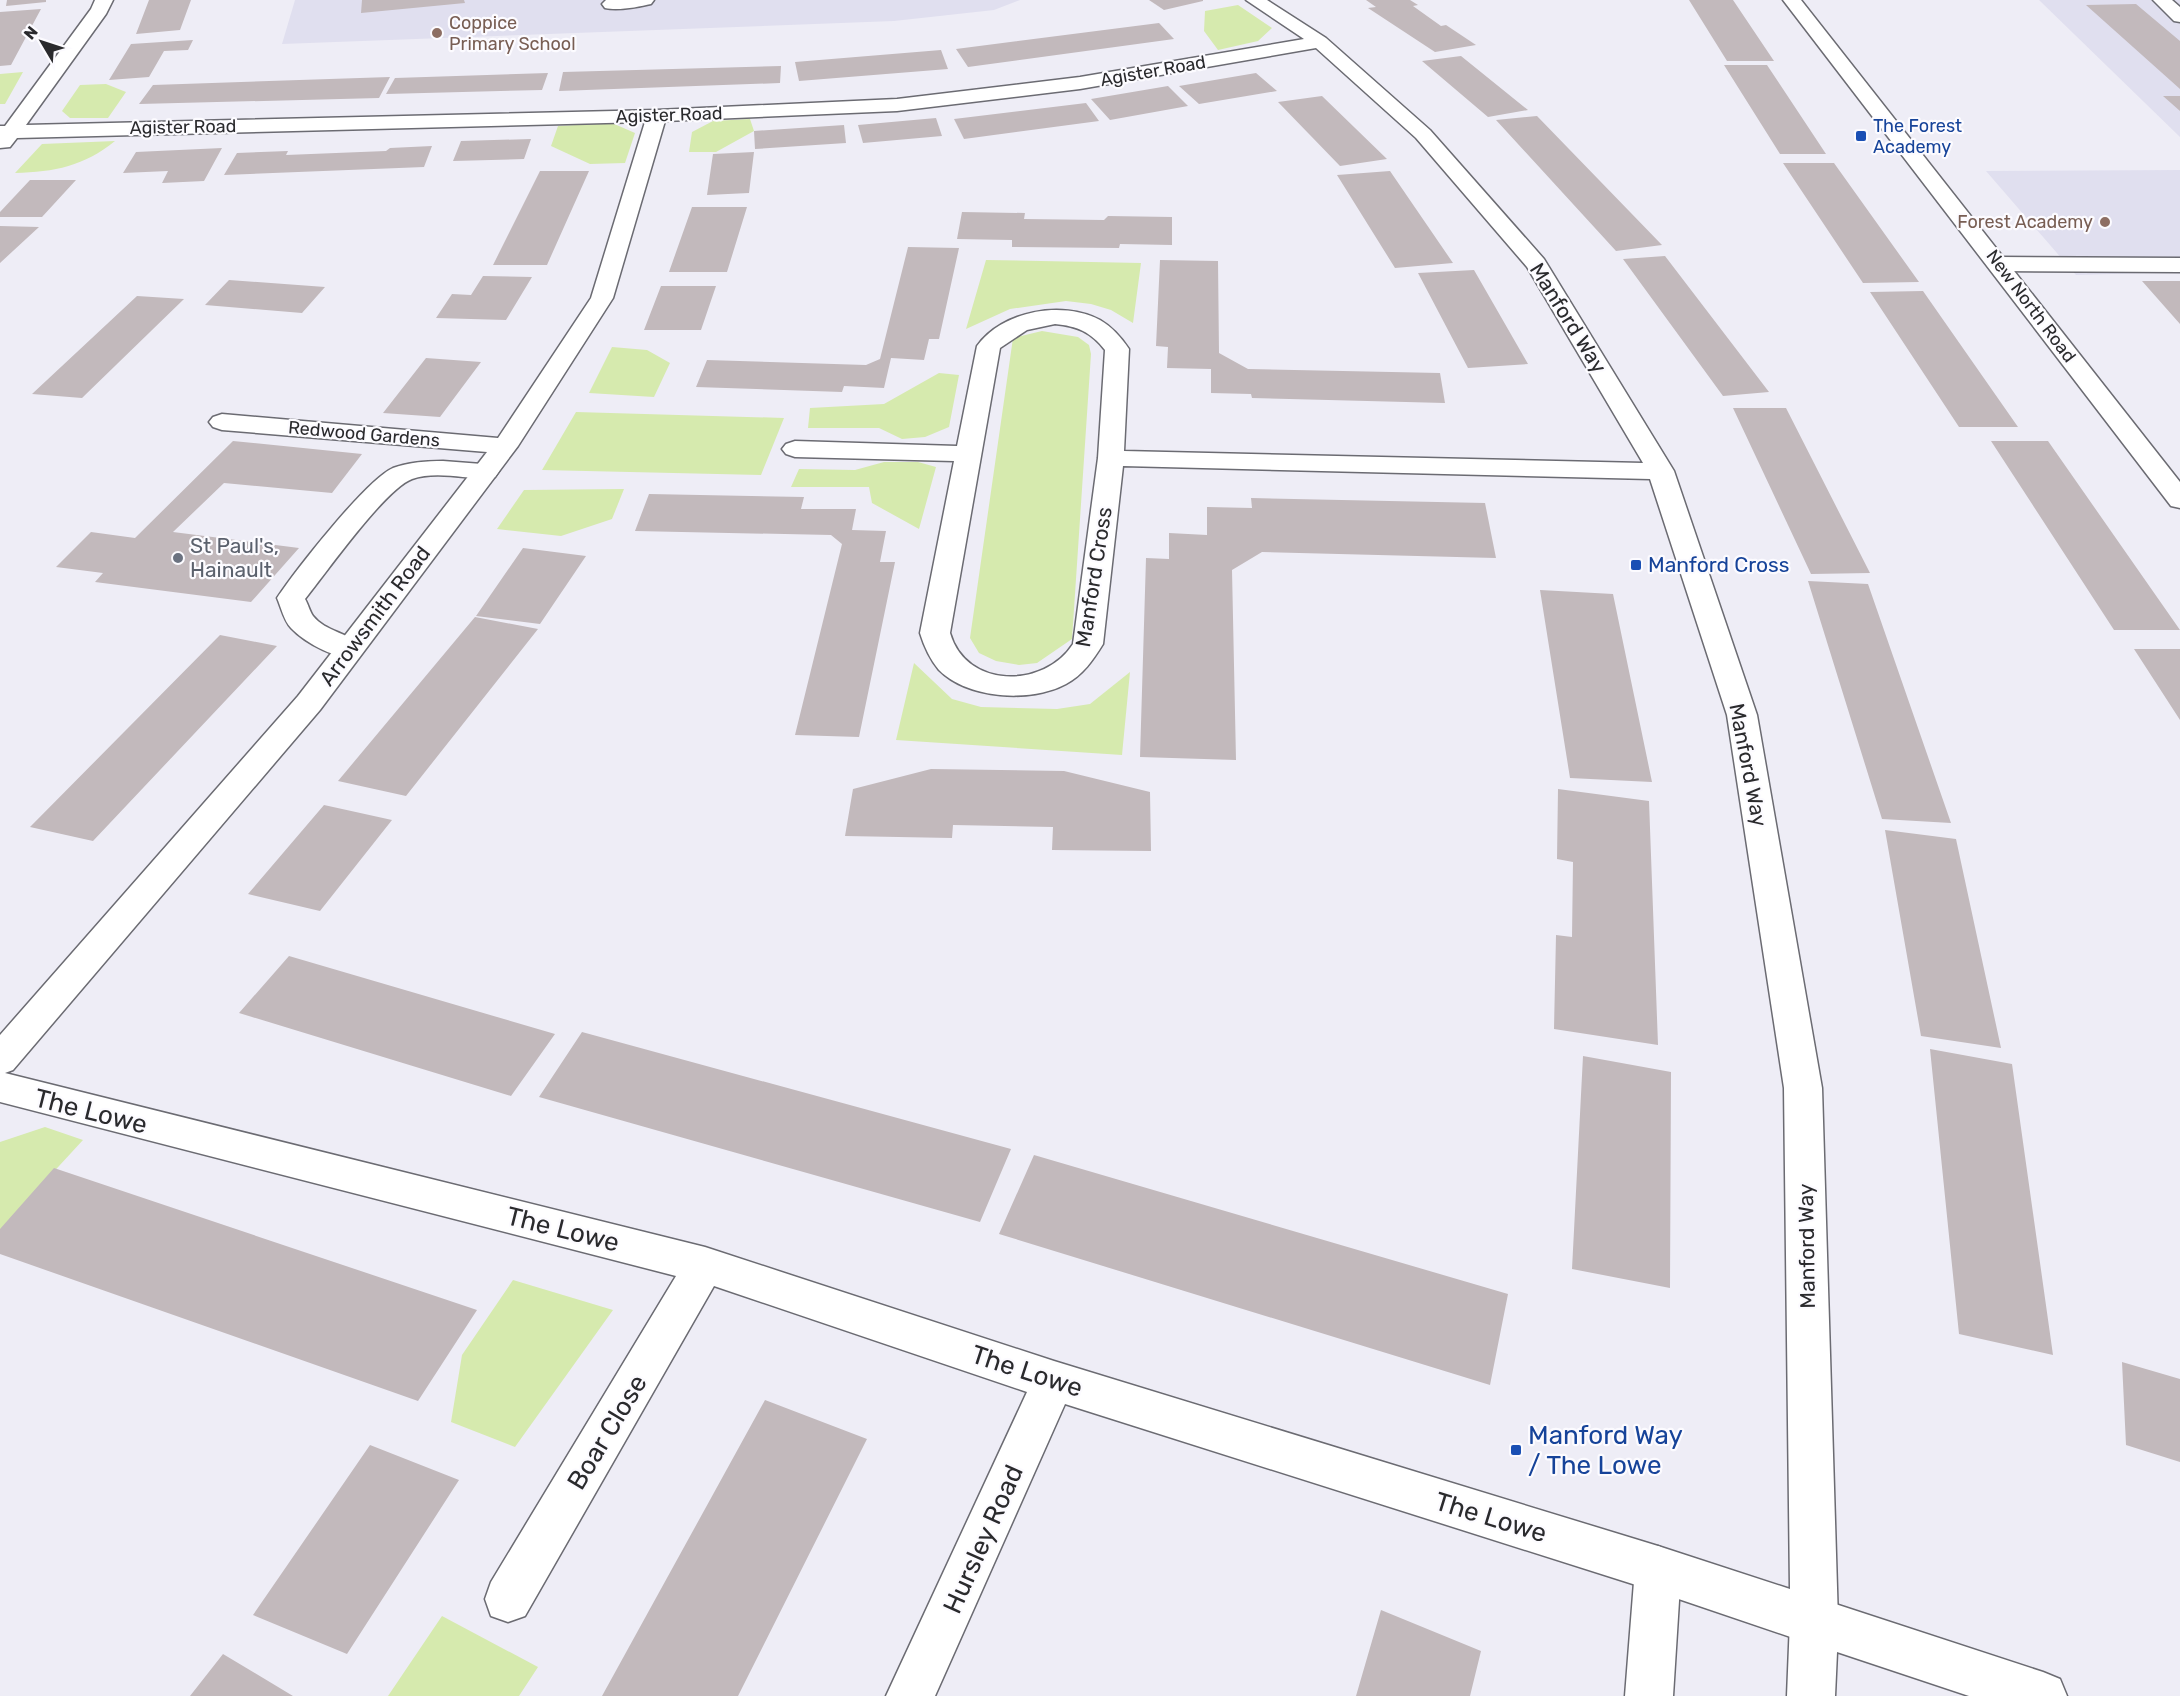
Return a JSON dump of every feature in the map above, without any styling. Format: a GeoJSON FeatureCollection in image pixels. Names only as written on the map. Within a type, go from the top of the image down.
{"type":"FeatureCollection","features":[{"type":"Feature","properties":{"kind":"street"},"geometry":{"type":"LineString","coordinates":[[4,136],[100,10],[104,0]]}},
{"type":"Feature","properties":{"kind":"street"},"geometry":{"type":"LineString","coordinates":[[611,4],[645,0]]}},
{"type":"Feature","properties":{"kind":"street","name":"Manford Way"},"geometry":{"type":"LineString","coordinates":[[1255,0],[1320,42],[1423,134],[1536,264],[1660,471],[1742,715],[1803,1089],[1814,1621],[1811,1696]]}},
{"type":"Feature","properties":{"kind":"street","name":"New North Road"},"geometry":{"type":"LineString","coordinates":[[1792,0],[2180,500]]}},
{"type":"Feature","properties":{"kind":"street"},"geometry":{"type":"LineString","coordinates":[[2162,0],[2180,17]]}},
{"type":"Feature","properties":{"kind":"street","name":"Agister Road"},"geometry":{"type":"LineString","coordinates":[[4,136],[657,116],[897,105],[1080,83],[1320,42]]}},
{"type":"Feature","properties":{"kind":"street","name":"Arrowsmith Road"},"geometry":{"type":"LineString","coordinates":[[0,1060],[309,703],[505,446],[602,298],[657,116]]}},
{"type":"Feature","properties":{"kind":"street"},"geometry":{"type":"LineString","coordinates":[[1999,264],[2180,265]]}},
{"type":"Feature","properties":{"kind":"street","name":"Manford Cross"},"geometry":{"type":"LineString","coordinates":[[1058,316],[1079,320],[1109,336],[1117,349],[1111,458],[1088,644],[1081,658],[1067,671],[1047,682],[1029,688],[1008,688],[964,674],[947,662],[938,648],[935,633],[988,345],[999,334],[1035,318],[1058,316]]}},
{"type":"Feature","properties":{"kind":"street","name":"Redwood Gardens"},"geometry":{"type":"LineString","coordinates":[[222,422],[505,446]]}},
{"type":"Feature","properties":{"kind":"street"},"geometry":{"type":"LineString","coordinates":[[795,449],[967,454]]}},
{"type":"Feature","properties":{"kind":"street"},"geometry":{"type":"LineString","coordinates":[[1111,458],[1660,471]]}},
{"type":"Feature","properties":{"kind":"street"},"geometry":{"type":"LineString","coordinates":[[349,650],[301,622],[291,598],[357,517],[388,483],[400,475],[418,470],[486,471]]}},
{"type":"Feature","properties":{"kind":"street","name":"The Lowe"},"geometry":{"type":"LineString","coordinates":[[0,1087],[705,1265],[1054,1381],[1658,1569],[2043,1696]]}},
{"type":"Feature","properties":{"kind":"street","name":"Boar Close"},"geometry":{"type":"LineString","coordinates":[[508,1599],[705,1265]]}},
{"type":"Feature","properties":{"kind":"street","name":"Hursley Road"},"geometry":{"type":"LineString","coordinates":[[910,1696],[1054,1381]]}},
{"type":"Feature","properties":{"kind":"street"},"geometry":{"type":"LineString","coordinates":[[1649,1696],[1658,1569]]}},
{"type":"Feature","properties":{"kind":"shaded area","name":"Coppice Primary School"},"geometry":{"type":"Polygon","coordinates":[[[295,0],[1020,0],[994,10],[894,21],[282,44],[295,0]]]}},
{"type":"Feature","properties":{"kind":"shaded area"},"geometry":{"type":"Polygon","coordinates":[[[2039,0],[2180,0],[2180,137],[2039,0]]]}},
{"type":"Feature","properties":{"kind":"shaded area","name":"Forest Academy"},"geometry":{"type":"Polygon","coordinates":[[[2180,170],[2180,272],[2076,275],[1986,171],[2180,170]]]}},
{"type":"Feature","properties":{"kind":"green space"},"geometry":{"type":"Polygon","coordinates":[[[1238,5],[1272,28],[1258,41],[1218,50],[1204,31],[1205,11],[1238,5]]]}},
{"type":"Feature","properties":{"kind":"green space"},"geometry":{"type":"Polygon","coordinates":[[[23,72],[5,104],[0,104],[0,74],[23,72]]]}},
{"type":"Feature","properties":{"kind":"green space"},"geometry":{"type":"Polygon","coordinates":[[[106,84],[126,92],[108,118],[70,118],[62,111],[80,85],[106,84]]]}},
{"type":"Feature","properties":{"kind":"green space"},"geometry":{"type":"Polygon","coordinates":[[[750,119],[754,131],[716,152],[689,152],[692,132],[713,121],[750,119]]]}},
{"type":"Feature","properties":{"kind":"green space"},"geometry":{"type":"Polygon","coordinates":[[[612,123],[635,133],[625,163],[590,164],[551,146],[558,126],[612,123]]]}},
{"type":"Feature","properties":{"kind":"green space"},"geometry":{"type":"Polygon","coordinates":[[[115,141],[92,156],[68,166],[15,173],[42,144],[115,141]]]}},
{"type":"Feature","properties":{"kind":"green space"},"geometry":{"type":"Polygon","coordinates":[[[986,260],[1141,263],[1133,323],[1111,310],[1091,304],[1066,301],[1010,309],[966,329],[986,260]]]}},
{"type":"Feature","properties":{"kind":"green space"},"geometry":{"type":"Polygon","coordinates":[[[1042,331],[1078,337],[1089,345],[1091,354],[1072,639],[1037,663],[1019,665],[996,661],[979,653],[970,638],[1013,338],[1042,331]]]}},
{"type":"Feature","properties":{"kind":"green space"},"geometry":{"type":"Polygon","coordinates":[[[612,347],[647,350],[670,363],[654,397],[589,393],[612,347]]]}},
{"type":"Feature","properties":{"kind":"green space"},"geometry":{"type":"Polygon","coordinates":[[[939,373],[959,375],[949,427],[925,437],[902,439],[879,428],[808,428],[810,408],[884,404],[939,373]]]}},
{"type":"Feature","properties":{"kind":"green space"},"geometry":{"type":"Polygon","coordinates":[[[576,412],[784,418],[761,475],[542,470],[576,412]]]}},
{"type":"Feature","properties":{"kind":"green space"},"geometry":{"type":"Polygon","coordinates":[[[884,462],[918,462],[936,467],[919,529],[872,503],[869,487],[791,487],[799,469],[855,470],[884,462]]]}},
{"type":"Feature","properties":{"kind":"green space"},"geometry":{"type":"Polygon","coordinates":[[[624,489],[612,519],[561,536],[497,529],[524,490],[624,489]]]}},
{"type":"Feature","properties":{"kind":"green space"},"geometry":{"type":"Polygon","coordinates":[[[914,663],[952,699],[981,707],[1057,709],[1090,704],[1130,672],[1122,755],[896,740],[914,663]]]}},
{"type":"Feature","properties":{"kind":"green space"},"geometry":{"type":"Polygon","coordinates":[[[45,1127],[83,1140],[0,1230],[0,1142],[45,1127]]]}},
{"type":"Feature","properties":{"kind":"green space"},"geometry":{"type":"Polygon","coordinates":[[[513,1280],[613,1310],[515,1447],[451,1422],[462,1355],[513,1280]]]}},
{"type":"Feature","properties":{"kind":"green space"},"geometry":{"type":"Polygon","coordinates":[[[442,1616],[538,1667],[519,1696],[388,1696],[442,1616]]]}},
{"type":"Feature","properties":{"kind":"building"},"geometry":{"type":"Polygon","coordinates":[[[7,0],[46,0],[46,2],[6,6],[7,0]]]}},
{"type":"Feature","properties":{"kind":"building"},"geometry":{"type":"Polygon","coordinates":[[[149,0],[191,0],[180,30],[136,34],[149,0]]]}},
{"type":"Feature","properties":{"kind":"building"},"geometry":{"type":"Polygon","coordinates":[[[362,0],[464,0],[465,3],[361,13],[362,0]]]}},
{"type":"Feature","properties":{"kind":"building"},"geometry":{"type":"Polygon","coordinates":[[[1149,0],[1203,0],[1203,1],[1164,10],[1149,0]]]}},
{"type":"Feature","properties":{"kind":"building"},"geometry":{"type":"Polygon","coordinates":[[[1366,0],[1410,0],[1418,5],[1413,6],[1441,26],[1446,25],[1476,45],[1435,52],[1368,8],[1376,7],[1366,0]]]}},
{"type":"Feature","properties":{"kind":"building"},"geometry":{"type":"Polygon","coordinates":[[[1689,0],[1733,0],[1774,61],[1727,61],[1689,0]]]}},
{"type":"Feature","properties":{"kind":"building"},"geometry":{"type":"Polygon","coordinates":[[[2136,4],[2180,41],[2180,89],[2086,5],[2136,4]]]}},
{"type":"Feature","properties":{"kind":"building"},"geometry":{"type":"Polygon","coordinates":[[[41,9],[11,65],[0,66],[0,12],[41,9]]]}},
{"type":"Feature","properties":{"kind":"building"},"geometry":{"type":"Polygon","coordinates":[[[1159,23],[1174,39],[968,67],[956,49],[1159,23]]]}},
{"type":"Feature","properties":{"kind":"building"},"geometry":{"type":"Polygon","coordinates":[[[193,40],[188,50],[164,51],[149,77],[109,80],[131,44],[193,40]]]}},
{"type":"Feature","properties":{"kind":"building"},"geometry":{"type":"Polygon","coordinates":[[[941,50],[948,69],[799,81],[795,62],[941,50]]]}},
{"type":"Feature","properties":{"kind":"building"},"geometry":{"type":"Polygon","coordinates":[[[1461,56],[1528,110],[1488,117],[1422,61],[1461,56]]]}},
{"type":"Feature","properties":{"kind":"building"},"geometry":{"type":"Polygon","coordinates":[[[1724,65],[1767,65],[1826,154],[1780,154],[1724,65]]]}},
{"type":"Feature","properties":{"kind":"building"},"geometry":{"type":"Polygon","coordinates":[[[781,66],[780,83],[559,91],[563,72],[781,66]]]}},
{"type":"Feature","properties":{"kind":"building"},"geometry":{"type":"Polygon","coordinates":[[[548,73],[542,90],[386,94],[395,78],[548,73]]]}},
{"type":"Feature","properties":{"kind":"building"},"geometry":{"type":"Polygon","coordinates":[[[1256,73],[1277,91],[1199,104],[1179,86],[1256,73]]]}},
{"type":"Feature","properties":{"kind":"building"},"geometry":{"type":"Polygon","coordinates":[[[390,77],[379,98],[139,104],[153,85],[390,77]]]}},
{"type":"Feature","properties":{"kind":"building"},"geometry":{"type":"Polygon","coordinates":[[[1168,86],[1188,106],[1110,120],[1091,99],[1168,86]]]}},
{"type":"Feature","properties":{"kind":"building"},"geometry":{"type":"Polygon","coordinates":[[[1322,96],[1387,159],[1340,166],[1278,102],[1322,96]]]}},
{"type":"Feature","properties":{"kind":"building"},"geometry":{"type":"Polygon","coordinates":[[[2163,96],[2180,96],[2180,111],[2163,96]]]}},
{"type":"Feature","properties":{"kind":"building"},"geometry":{"type":"Polygon","coordinates":[[[1086,103],[1099,121],[964,139],[954,119],[1086,103]]]}},
{"type":"Feature","properties":{"kind":"building"},"geometry":{"type":"Polygon","coordinates":[[[1537,116],[1662,245],[1616,251],[1496,120],[1537,116]]]}},
{"type":"Feature","properties":{"kind":"building"},"geometry":{"type":"Polygon","coordinates":[[[936,118],[942,136],[863,143],[858,125],[936,118]]]}},
{"type":"Feature","properties":{"kind":"building"},"geometry":{"type":"Polygon","coordinates":[[[844,125],[846,143],[755,149],[754,131],[844,125]]]}},
{"type":"Feature","properties":{"kind":"building"},"geometry":{"type":"Polygon","coordinates":[[[531,139],[524,159],[453,161],[461,141],[531,139]]]}},
{"type":"Feature","properties":{"kind":"building"},"geometry":{"type":"Polygon","coordinates":[[[432,146],[424,167],[224,175],[237,153],[288,151],[286,155],[386,151],[390,148],[432,146]]]}},
{"type":"Feature","properties":{"kind":"building"},"geometry":{"type":"Polygon","coordinates":[[[222,148],[204,181],[162,183],[168,171],[123,173],[136,152],[222,148]]]}},
{"type":"Feature","properties":{"kind":"building"},"geometry":{"type":"Polygon","coordinates":[[[754,152],[749,193],[707,195],[713,154],[754,152]]]}},
{"type":"Feature","properties":{"kind":"building"},"geometry":{"type":"Polygon","coordinates":[[[1783,163],[1834,163],[1919,282],[1863,283],[1783,163]]]}},
{"type":"Feature","properties":{"kind":"building"},"geometry":{"type":"Polygon","coordinates":[[[540,171],[589,171],[547,265],[493,265],[540,171]]]}},
{"type":"Feature","properties":{"kind":"building"},"geometry":{"type":"Polygon","coordinates":[[[1390,171],[1453,263],[1395,268],[1337,175],[1390,171]]]}},
{"type":"Feature","properties":{"kind":"building"},"geometry":{"type":"Polygon","coordinates":[[[30,180],[76,180],[42,217],[0,217],[0,212],[30,180]]]}},
{"type":"Feature","properties":{"kind":"building"},"geometry":{"type":"Polygon","coordinates":[[[692,207],[747,207],[727,272],[669,272],[692,207]]]}},
{"type":"Feature","properties":{"kind":"building"},"geometry":{"type":"Polygon","coordinates":[[[962,212],[1025,213],[1024,219],[1104,220],[1108,216],[1172,217],[1172,245],[1120,244],[1119,248],[1012,247],[1012,240],[957,239],[962,212]]]}},
{"type":"Feature","properties":{"kind":"building"},"geometry":{"type":"Polygon","coordinates":[[[0,226],[39,227],[0,263],[0,226]]]}},
{"type":"Feature","properties":{"kind":"building"},"geometry":{"type":"Polygon","coordinates":[[[908,247],[959,248],[939,339],[929,339],[924,360],[891,358],[884,388],[844,386],[842,392],[696,387],[707,360],[866,365],[880,359],[908,247]]]}},
{"type":"Feature","properties":{"kind":"building"},"geometry":{"type":"Polygon","coordinates":[[[1665,256],[1769,392],[1723,396],[1623,259],[1665,256]]]}},
{"type":"Feature","properties":{"kind":"building"},"geometry":{"type":"Polygon","coordinates":[[[1160,260],[1218,261],[1219,353],[1248,369],[1440,373],[1445,403],[1252,398],[1251,394],[1211,393],[1211,369],[1167,368],[1168,347],[1156,346],[1160,260]]]}},
{"type":"Feature","properties":{"kind":"building"},"geometry":{"type":"Polygon","coordinates":[[[1474,270],[1528,364],[1468,368],[1418,273],[1474,270]]]}},
{"type":"Feature","properties":{"kind":"building"},"geometry":{"type":"Polygon","coordinates":[[[483,276],[532,277],[506,320],[436,318],[452,294],[471,295],[483,276]]]}},
{"type":"Feature","properties":{"kind":"building"},"geometry":{"type":"Polygon","coordinates":[[[229,280],[325,287],[302,313],[205,305],[229,280]]]}},
{"type":"Feature","properties":{"kind":"building"},"geometry":{"type":"Polygon","coordinates":[[[2142,281],[2180,281],[2180,324],[2142,281]]]}},
{"type":"Feature","properties":{"kind":"building"},"geometry":{"type":"Polygon","coordinates":[[[661,286],[716,286],[701,330],[644,330],[661,286]]]}},
{"type":"Feature","properties":{"kind":"building"},"geometry":{"type":"Polygon","coordinates":[[[1923,291],[2018,427],[1959,427],[1870,292],[1923,291]]]}},
{"type":"Feature","properties":{"kind":"building"},"geometry":{"type":"Polygon","coordinates":[[[137,296],[184,299],[82,398],[32,394],[137,296]]]}},
{"type":"Feature","properties":{"kind":"building"},"geometry":{"type":"Polygon","coordinates":[[[426,358],[481,362],[440,417],[383,413],[426,358]]]}},
{"type":"Feature","properties":{"kind":"building"},"geometry":{"type":"Polygon","coordinates":[[[1733,408],[1786,408],[1870,573],[1811,574],[1733,408]]]}},
{"type":"Feature","properties":{"kind":"building","name":"St Paul's, Hainault"},"geometry":{"type":"Polygon","coordinates":[[[233,441],[362,454],[332,493],[224,483],[173,532],[299,548],[251,602],[95,582],[103,573],[56,567],[91,532],[135,538],[233,441]]]}},
{"type":"Feature","properties":{"kind":"building"},"geometry":{"type":"Polygon","coordinates":[[[1991,441],[2048,441],[2180,630],[2114,630],[1991,441]]]}},
{"type":"Feature","properties":{"kind":"building"},"geometry":{"type":"Polygon","coordinates":[[[649,494],[804,497],[801,509],[856,509],[852,530],[886,531],[880,562],[895,562],[859,737],[795,735],[842,544],[831,535],[635,531],[649,494]]]}},
{"type":"Feature","properties":{"kind":"building"},"geometry":{"type":"Polygon","coordinates":[[[1251,498],[1485,503],[1496,558],[1262,552],[1232,570],[1236,760],[1140,757],[1146,558],[1169,559],[1169,533],[1207,535],[1207,507],[1252,508],[1251,498]]]}},
{"type":"Feature","properties":{"kind":"building"},"geometry":{"type":"Polygon","coordinates":[[[523,548],[586,556],[540,624],[476,616],[523,548]]]}},
{"type":"Feature","properties":{"kind":"building"},"geometry":{"type":"Polygon","coordinates":[[[1808,581],[1868,584],[1951,823],[1882,819],[1808,581]]]}},
{"type":"Feature","properties":{"kind":"building"},"geometry":{"type":"Polygon","coordinates":[[[1540,590],[1613,594],[1652,782],[1570,778],[1540,590]]]}},
{"type":"Feature","properties":{"kind":"building"},"geometry":{"type":"Polygon","coordinates":[[[475,617],[538,629],[406,796],[338,781],[475,617]]]}},
{"type":"Feature","properties":{"kind":"building"},"geometry":{"type":"Polygon","coordinates":[[[220,635],[277,646],[93,841],[30,827],[220,635]]]}},
{"type":"Feature","properties":{"kind":"building"},"geometry":{"type":"Polygon","coordinates":[[[2134,649],[2180,649],[2180,720],[2134,649]]]}},
{"type":"Feature","properties":{"kind":"building"},"geometry":{"type":"Polygon","coordinates":[[[931,769],[1064,771],[1150,792],[1151,851],[1052,850],[1053,827],[953,825],[952,838],[845,836],[853,789],[931,769]]]}},
{"type":"Feature","properties":{"kind":"building"},"geometry":{"type":"Polygon","coordinates":[[[1558,789],[1649,801],[1658,1045],[1554,1029],[1556,935],[1572,937],[1573,862],[1557,859],[1558,789]]]}},
{"type":"Feature","properties":{"kind":"building"},"geometry":{"type":"Polygon","coordinates":[[[324,805],[392,820],[320,911],[248,894],[324,805]]]}},
{"type":"Feature","properties":{"kind":"building"},"geometry":{"type":"Polygon","coordinates":[[[1885,830],[1956,839],[2001,1048],[1921,1036],[1885,830]]]}},
{"type":"Feature","properties":{"kind":"building"},"geometry":{"type":"Polygon","coordinates":[[[289,956],[555,1034],[511,1096],[239,1013],[289,956]]]}},
{"type":"Feature","properties":{"kind":"building"},"geometry":{"type":"Polygon","coordinates":[[[582,1032],[1011,1149],[980,1222],[539,1097],[582,1032]]]}},
{"type":"Feature","properties":{"kind":"building"},"geometry":{"type":"Polygon","coordinates":[[[1930,1049],[2012,1064],[2053,1355],[1959,1334],[1930,1049]]]}},
{"type":"Feature","properties":{"kind":"building"},"geometry":{"type":"Polygon","coordinates":[[[1583,1056],[1671,1072],[1670,1288],[1572,1269],[1583,1056]]]}},
{"type":"Feature","properties":{"kind":"building"},"geometry":{"type":"Polygon","coordinates":[[[1034,1155],[1508,1294],[1490,1385],[999,1234],[1034,1155]]]}},
{"type":"Feature","properties":{"kind":"building"},"geometry":{"type":"Polygon","coordinates":[[[54,1168],[477,1310],[418,1401],[0,1254],[0,1229],[54,1168]]]}},
{"type":"Feature","properties":{"kind":"building"},"geometry":{"type":"Polygon","coordinates":[[[2122,1362],[2180,1379],[2180,1462],[2126,1445],[2122,1362]]]}},
{"type":"Feature","properties":{"kind":"building"},"geometry":{"type":"Polygon","coordinates":[[[765,1400],[867,1439],[738,1696],[602,1696],[765,1400]]]}},
{"type":"Feature","properties":{"kind":"building"},"geometry":{"type":"Polygon","coordinates":[[[370,1445],[459,1480],[347,1654],[253,1615],[370,1445]]]}},
{"type":"Feature","properties":{"kind":"building"},"geometry":{"type":"Polygon","coordinates":[[[1381,1610],[1481,1651],[1470,1696],[1356,1696],[1381,1610]]]}},
{"type":"Feature","properties":{"kind":"building"},"geometry":{"type":"Polygon","coordinates":[[[223,1654],[293,1696],[190,1696],[223,1654]]]}},
{"type":"Feature","properties":{"kind":"place","name":"Coppice Primary School"},"geometry":{"type":"Point","coordinates":[437,33]}},
{"type":"Feature","properties":{"kind":"place","name":"The Forest Academy"},"geometry":{"type":"Point","coordinates":[1861,136]}},
{"type":"Feature","properties":{"kind":"place","name":"Forest Academy"},"geometry":{"type":"Point","coordinates":[2105,222]}},
{"type":"Feature","properties":{"kind":"place","name":"St Paul's, Hainault"},"geometry":{"type":"Point","coordinates":[178,558]}},
{"type":"Feature","properties":{"kind":"place","name":"Manford Cross"},"geometry":{"type":"Point","coordinates":[1636,565]}},
{"type":"Feature","properties":{"kind":"place","name":"Manford Way / The Lowe"},"geometry":{"type":"Point","coordinates":[1516,1450]}}]}
